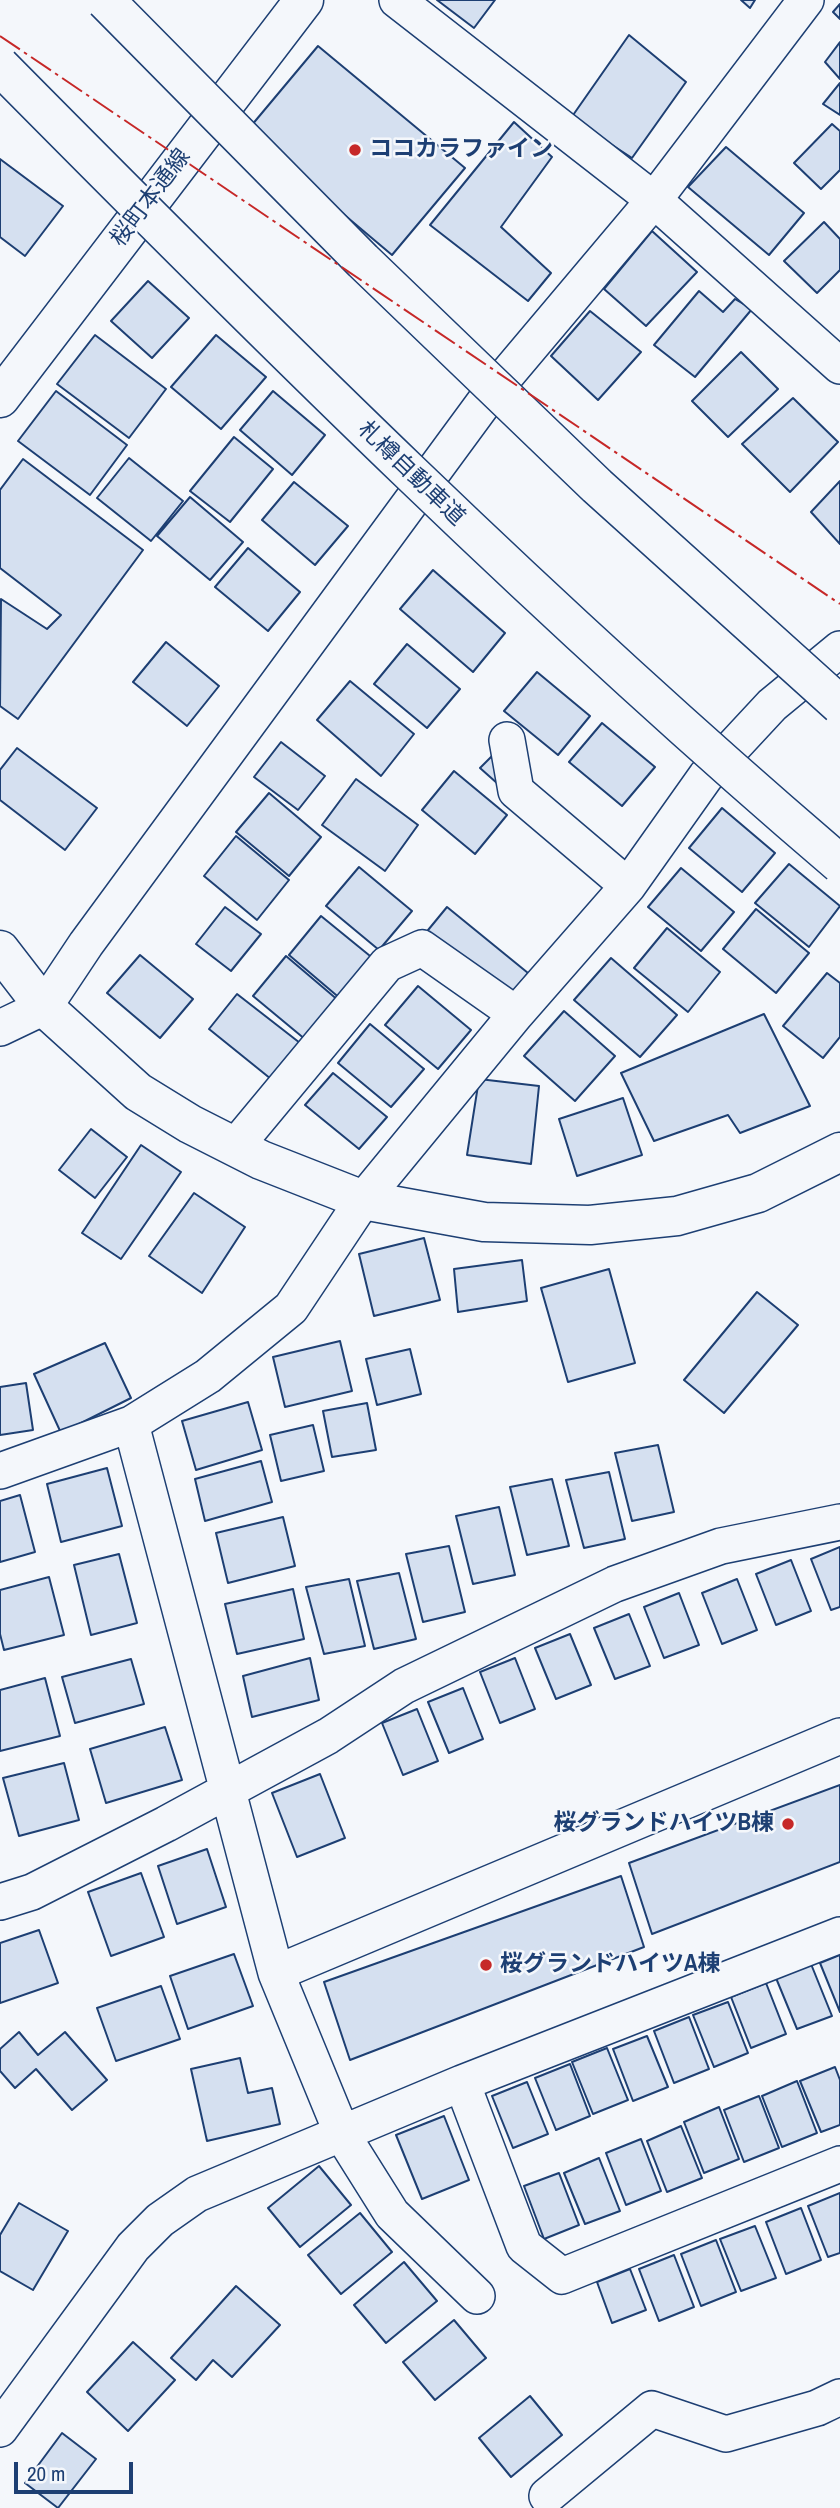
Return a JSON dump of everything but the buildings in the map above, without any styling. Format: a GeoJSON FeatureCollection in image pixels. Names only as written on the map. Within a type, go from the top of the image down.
{"type":"FeatureCollection","features":[{"type":"Feature","properties":{"kind":"main road"},"geometry":{"type":"LineString","coordinates":[[105,0],[363,261],[597,486],[840,705]]}},
{"type":"Feature","properties":{"kind":"main road","name":"桜町本通線"},"geometry":{"type":"LineString","coordinates":[[0,398],[303,0]]}},
{"type":"Feature","properties":{"kind":"main road","name":"札樽自動車道"},"geometry":{"type":"LineString","coordinates":[[0,65],[274,342],[522,581],[840,864]]}},
{"type":"Feature","properties":{"kind":"main road"},"geometry":{"type":"LineString","coordinates":[[0,950],[44,1007],[138,1092],[234,1147],[363,1200],[484,1222],[590,1225],[677,1216],[758,1193],[840,1152]]}},
{"type":"Feature","properties":{"kind":"street"},"geometry":{"type":"LineString","coordinates":[[397,0],[654,201],[839,364]]}},
{"type":"Feature","properties":{"kind":"street"},"geometry":{"type":"LineString","coordinates":[[0,1028],[44,1007],[86,944],[488,397],[654,201],[806,0]]}},
{"type":"Feature","properties":{"kind":"street"},"geometry":{"type":"LineString","coordinates":[[0,1471],[131,1424],[208,1376],[291,1308],[363,1200],[516,1014],[628,886],[706,776],[772,705],[840,649]]}},
{"type":"Feature","properties":{"kind":"street"},"geometry":{"type":"LineString","coordinates":[[507,740],[516,791],[628,886]]}},
{"type":"Feature","properties":{"kind":"street"},"geometry":{"type":"LineString","coordinates":[[234,1147],[387,964],[422,948],[516,1014]]}},
{"type":"Feature","properties":{"kind":"street"},"geometry":{"type":"LineString","coordinates":[[131,1424],[276,1973],[343,2136],[392,2214],[477,2296]]}},
{"type":"Feature","properties":{"kind":"street"},"geometry":{"type":"LineString","coordinates":[[0,1902],[32,1892],[328,1736],[404,1686],[615,1584],[721,1546],[840,1522]]}},
{"type":"Feature","properties":{"kind":"street"},"geometry":{"type":"LineString","coordinates":[[276,1973],[840,1736]]}},
{"type":"Feature","properties":{"kind":"street"},"geometry":{"type":"LineString","coordinates":[[0,2429],[134,2247],[160,2220],[197,2194],[343,2136],[463,2083],[840,1936]]}},
{"type":"Feature","properties":{"kind":"street"},"geometry":{"type":"LineString","coordinates":[[463,2083],[524,2246],[562,2276],[840,2164]]}},
{"type":"Feature","properties":{"kind":"street"},"geometry":{"type":"LineString","coordinates":[[548,2496],[652,2409],[726,2434],[817,2408],[840,2397]]}},
{"type":"Feature","properties":{"kind":"power"},"geometry":{"type":"LineString","coordinates":[[0,36],[840,604]]}},
{"type":"Feature","properties":{"kind":"place","name":"ココカラファイン"},"geometry":{"type":"Point","coordinates":[355,150]}},
{"type":"Feature","properties":{"kind":"place","name":"桜グランドハイツB棟"},"geometry":{"type":"Point","coordinates":[788,1824]}},
{"type":"Feature","properties":{"kind":"place","name":"桜グランドハイツA棟"},"geometry":{"type":"Point","coordinates":[486,1965]}}]}
